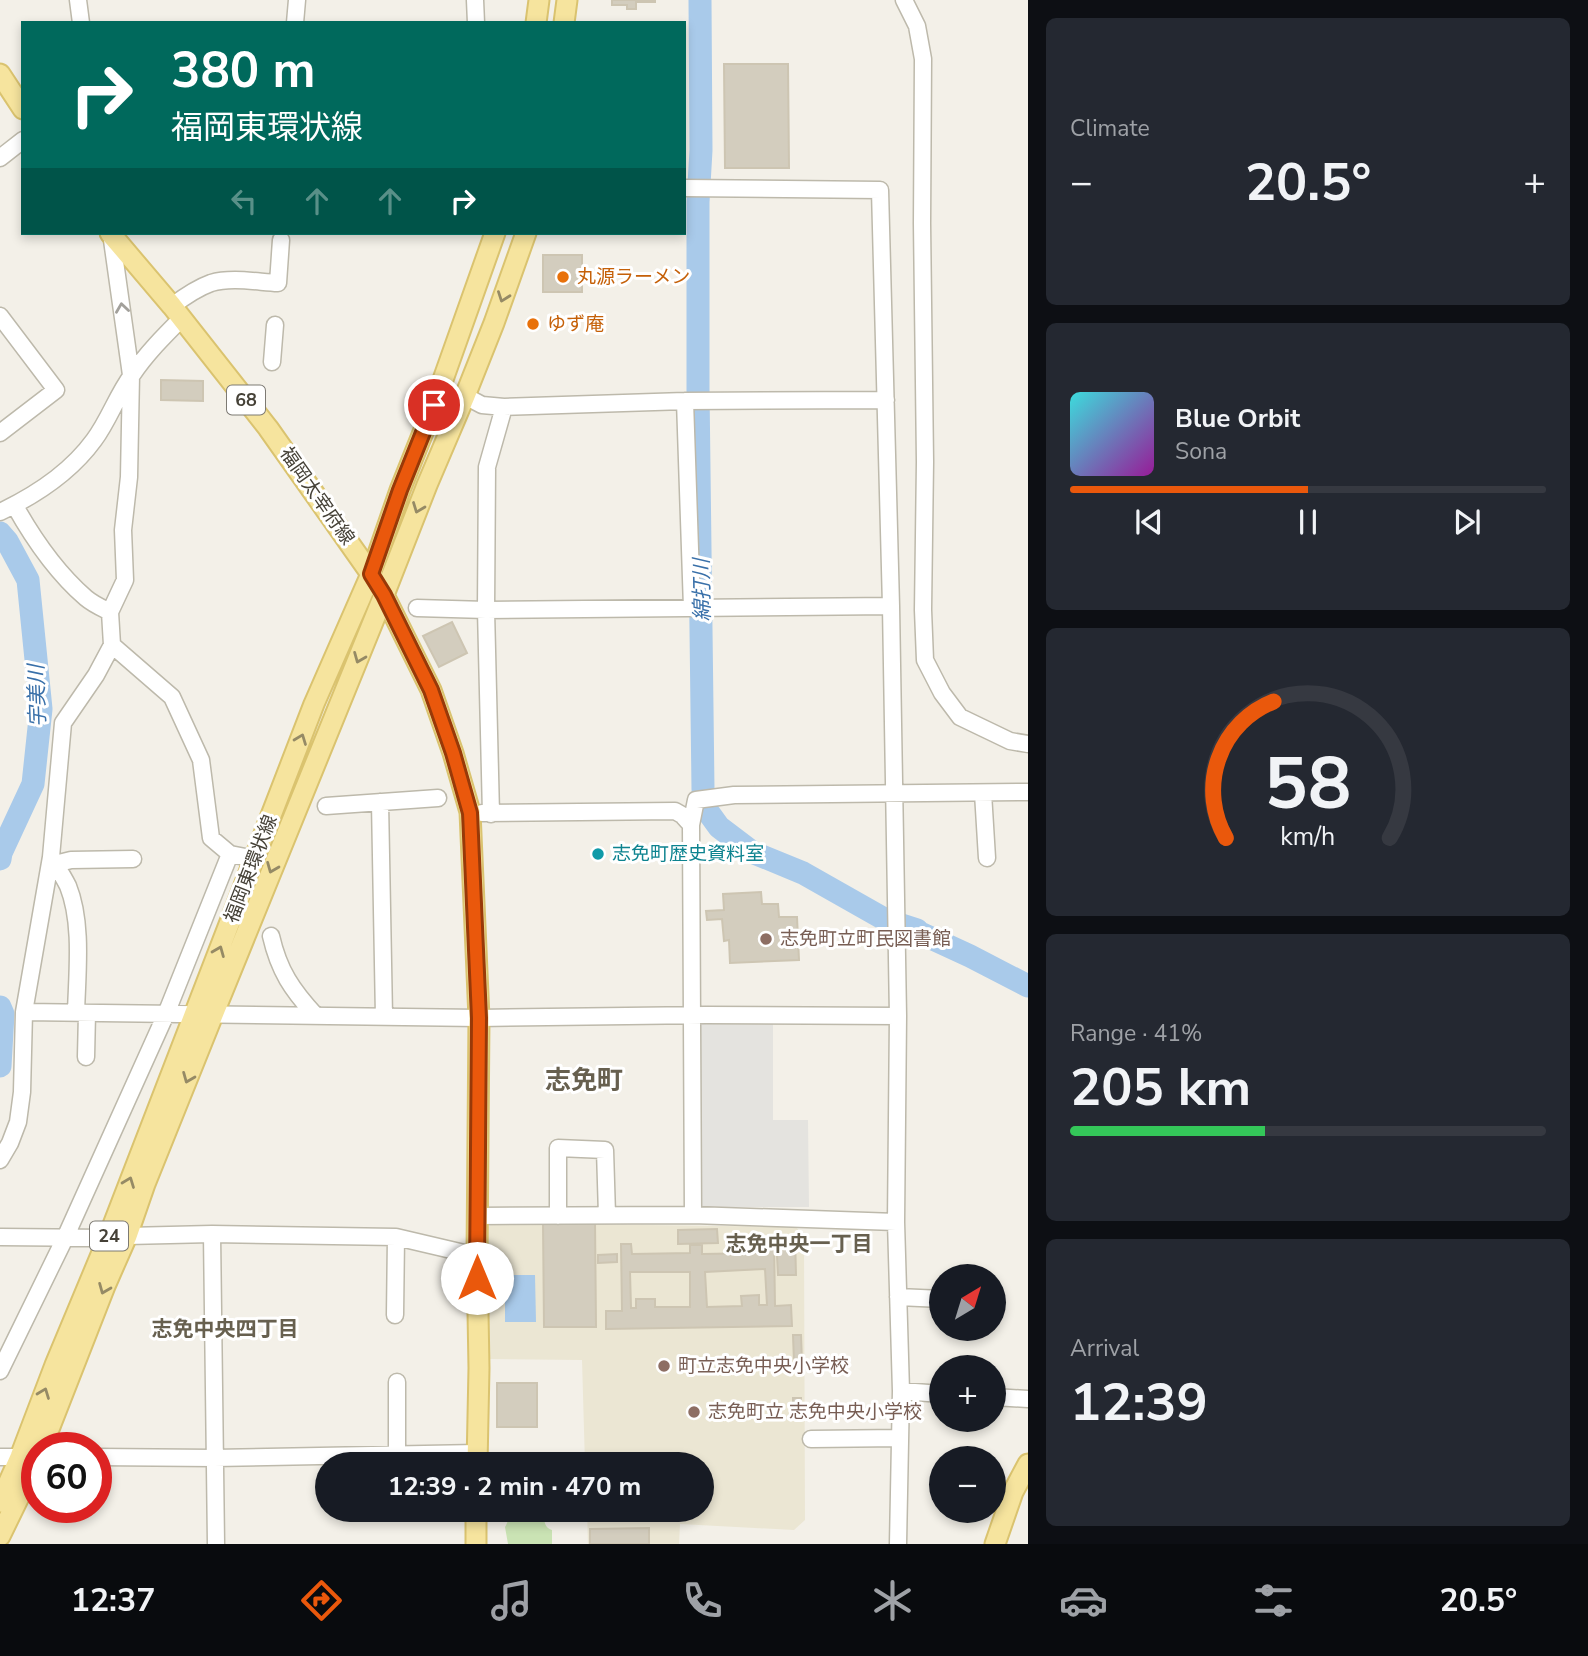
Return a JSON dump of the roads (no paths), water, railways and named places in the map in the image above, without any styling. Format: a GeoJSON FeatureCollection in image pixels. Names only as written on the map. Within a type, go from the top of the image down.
{"type":"FeatureCollection","features":[{"type":"Feature","properties":{"kind":"main road"},"geometry":{"type":"LineString","coordinates":[[536,21],[539,0]]}},
{"type":"Feature","properties":{"kind":"main road"},"geometry":{"type":"LineString","coordinates":[[564,21],[567,0]]}},
{"type":"Feature","properties":{"kind":"main road"},"geometry":{"type":"LineString","coordinates":[[0,74],[21,106]]}},
{"type":"Feature","properties":{"kind":"main road","name":"福岡太宰府線"},"geometry":{"type":"LineString","coordinates":[[113,235],[269,419],[371,574],[431,690],[453,753],[470,813],[479,1018],[477,1452]]}},
{"type":"Feature","properties":{"kind":"main road","name":"福岡東環状線"},"geometry":{"type":"LineString","coordinates":[[203,1014],[255,859],[325,677],[371,574],[494,235]]}},
{"type":"Feature","properties":{"kind":"main road","name":"福岡東環状線"},"geometry":{"type":"LineString","coordinates":[[38,1432],[55,1364],[117,1237],[203,1014],[384,595],[494,323],[525,235]]}},
{"type":"Feature","properties":{"kind":"main road","name":"福岡東環状線"},"geometry":{"type":"LineString","coordinates":[[48,1432],[100,1298],[117,1237]]}},
{"type":"Feature","properties":{"kind":"main road"},"geometry":{"type":"LineString","coordinates":[[995,1544],[1013,1492],[1028,1464]]}},
{"type":"Feature","properties":{"kind":"main road","name":"福岡東環状線"},"geometry":{"type":"LineString","coordinates":[[0,1502],[21,1472]]}},
{"type":"Feature","properties":{"kind":"main road","name":"福岡東環状線"},"geometry":{"type":"LineString","coordinates":[[0,1536],[21,1483]]}},
{"type":"Feature","properties":{"kind":"main road"},"geometry":{"type":"LineString","coordinates":[[476,1544],[477,1522]]}},
{"type":"Feature","properties":{"kind":"street"},"geometry":{"type":"LineString","coordinates":[[78,0],[81,21]]}},
{"type":"Feature","properties":{"kind":"street"},"geometry":{"type":"LineString","coordinates":[[295,21],[297,0]]}},
{"type":"Feature","properties":{"kind":"street"},"geometry":{"type":"LineString","coordinates":[[475,0],[475,21]]}},
{"type":"Feature","properties":{"kind":"street"},"geometry":{"type":"LineString","coordinates":[[904,0],[917,26],[923,59],[925,660],[942,693],[960,717],[1010,741],[1028,744]]}},
{"type":"Feature","properties":{"kind":"street"},"geometry":{"type":"LineString","coordinates":[[0,158],[21,142]]}},
{"type":"Feature","properties":{"kind":"street"},"geometry":{"type":"LineString","coordinates":[[686,188],[880,190],[898,1016],[896,1222],[901,1391],[898,1544]]}},
{"type":"Feature","properties":{"kind":"street"},"geometry":{"type":"LineString","coordinates":[[0,1160],[10,1143],[22,1092],[24,1012],[53,861],[63,723],[96,675],[112,645],[110,612],[125,580],[123,530],[129,477],[131,376],[111,235]]}},
{"type":"Feature","properties":{"kind":"street"},"geometry":{"type":"LineString","coordinates":[[110,612],[88,600],[50,561],[31,533],[8,509],[50,483],[76,461],[95,439],[131,376],[192,292],[212,283],[233,280],[278,283],[281,240]]}},
{"type":"Feature","properties":{"kind":"street"},"geometry":{"type":"LineString","coordinates":[[0,316],[56,390],[0,433]]}},
{"type":"Feature","properties":{"kind":"street"},"geometry":{"type":"LineString","coordinates":[[272,362],[275,325]]}},
{"type":"Feature","properties":{"kind":"street"},"geometry":{"type":"LineString","coordinates":[[465,396],[482,405],[504,407],[685,401],[886,400]]}},
{"type":"Feature","properties":{"kind":"street"},"geometry":{"type":"LineString","coordinates":[[685,401],[692,608]]}},
{"type":"Feature","properties":{"kind":"street"},"geometry":{"type":"LineString","coordinates":[[491,814],[486,611],[487,467],[504,407]]}},
{"type":"Feature","properties":{"kind":"street"},"geometry":{"type":"LineString","coordinates":[[417,608],[486,611],[891,606]]}},
{"type":"Feature","properties":{"kind":"street"},"geometry":{"type":"LineString","coordinates":[[112,645],[172,697],[201,760],[211,838],[230,854],[255,859]]}},
{"type":"Feature","properties":{"kind":"street"},"geometry":{"type":"LineString","coordinates":[[692,1215],[691,825],[696,800],[734,795],[1028,792]]}},
{"type":"Feature","properties":{"kind":"street"},"geometry":{"type":"LineString","coordinates":[[984,793],[987,858]]}},
{"type":"Feature","properties":{"kind":"street"},"geometry":{"type":"LineString","coordinates":[[326,806],[438,797]]}},
{"type":"Feature","properties":{"kind":"street"},"geometry":{"type":"LineString","coordinates":[[380,802],[384,1017]]}},
{"type":"Feature","properties":{"kind":"street"},"geometry":{"type":"LineString","coordinates":[[470,813],[675,811],[691,825]]}},
{"type":"Feature","properties":{"kind":"street"},"geometry":{"type":"LineString","coordinates":[[0,1371],[65,1238],[166,1014],[230,854]]}},
{"type":"Feature","properties":{"kind":"street"},"geometry":{"type":"LineString","coordinates":[[53,861],[133,859]]}},
{"type":"Feature","properties":{"kind":"street"},"geometry":{"type":"LineString","coordinates":[[53,861],[69,889],[75,915],[86,1057]]}},
{"type":"Feature","properties":{"kind":"street"},"geometry":{"type":"LineString","coordinates":[[271,936],[275,956],[284,975],[297,996],[316,1016]]}},
{"type":"Feature","properties":{"kind":"street"},"geometry":{"type":"LineString","coordinates":[[24,1012],[479,1018],[898,1016]]}},
{"type":"Feature","properties":{"kind":"street"},"geometry":{"type":"LineString","coordinates":[[558,1216],[558,1148],[606,1150],[607,1215]]}},
{"type":"Feature","properties":{"kind":"street"},"geometry":{"type":"LineString","coordinates":[[478,1216],[692,1215],[896,1222]]}},
{"type":"Feature","properties":{"kind":"street"},"geometry":{"type":"LineString","coordinates":[[0,1237],[212,1234],[396,1237],[477,1256]]}},
{"type":"Feature","properties":{"kind":"street"},"geometry":{"type":"LineString","coordinates":[[212,1234],[216,1544]]}},
{"type":"Feature","properties":{"kind":"street"},"geometry":{"type":"LineString","coordinates":[[395,1315],[396,1237]]}},
{"type":"Feature","properties":{"kind":"street"},"geometry":{"type":"LineString","coordinates":[[898,1297],[929,1298]]}},
{"type":"Feature","properties":{"kind":"street"},"geometry":{"type":"LineString","coordinates":[[397,1382],[397,1452]]}},
{"type":"Feature","properties":{"kind":"street"},"geometry":{"type":"LineString","coordinates":[[901,1391],[929,1393]]}},
{"type":"Feature","properties":{"kind":"street"},"geometry":{"type":"LineString","coordinates":[[1006,1398],[1028,1399]]}},
{"type":"Feature","properties":{"kind":"street"},"geometry":{"type":"LineString","coordinates":[[811,1440],[900,1438]]}},
{"type":"Feature","properties":{"kind":"street"},"geometry":{"type":"LineString","coordinates":[[112,1457],[315,1456]]}},
{"type":"Feature","properties":{"kind":"street"},"geometry":{"type":"LineString","coordinates":[[0,1457],[21,1458]]}},
{"type":"Feature","properties":{"kind":"water"},"geometry":{"type":"Polygon","coordinates":[[[505,1275],[535,1275],[536,1322],[505,1322],[505,1275]]]}},
{"type":"Feature","properties":{"kind":"waterway","name":"綿打川"},"geometry":{"type":"LineString","coordinates":[[700,0],[698,389],[703,789],[706,809],[719,827],[752,852],[803,873],[886,920],[917,930],[1028,986]]}},
{"type":"Feature","properties":{"kind":"waterway","name":"宇美川"},"geometry":{"type":"LineString","coordinates":[[0,533],[28,580],[41,709],[33,784],[0,859]]}},
{"type":"Feature","properties":{"kind":"waterway","name":"宇美川"},"geometry":{"type":"LineString","coordinates":[[0,1007],[3,1014],[0,1066]]}},
{"type":"Feature","properties":{"kind":"place","name":"丸源ラーメン"},"geometry":{"type":"Point","coordinates":[563,277]}},
{"type":"Feature","properties":{"kind":"place","name":"ゆず庵"},"geometry":{"type":"Point","coordinates":[533,324]}},
{"type":"Feature","properties":{"kind":"place","name":"志免町歴史資料室"},"geometry":{"type":"Point","coordinates":[598,854]}},
{"type":"Feature","properties":{"kind":"place","name":"志免町立町民図書館"},"geometry":{"type":"Point","coordinates":[766,939]}},
{"type":"Feature","properties":{"kind":"place","name":"町立志免中央小学校"},"geometry":{"type":"Point","coordinates":[664,1366]}},
{"type":"Feature","properties":{"kind":"place","name":"志免町立 志免中央小学校"},"geometry":{"type":"Point","coordinates":[694,1412]}},
{"type":"Feature","properties":{"kind":"district","name":"志免町"},"geometry":{"type":"Point","coordinates":[584,1080]}},
{"type":"Feature","properties":{"kind":"district","name":"志免中央一丁目"},"geometry":{"type":"Point","coordinates":[799,1244]}},
{"type":"Feature","properties":{"kind":"district","name":"志免中央四丁目"},"geometry":{"type":"Point","coordinates":[225,1329]}}]}
